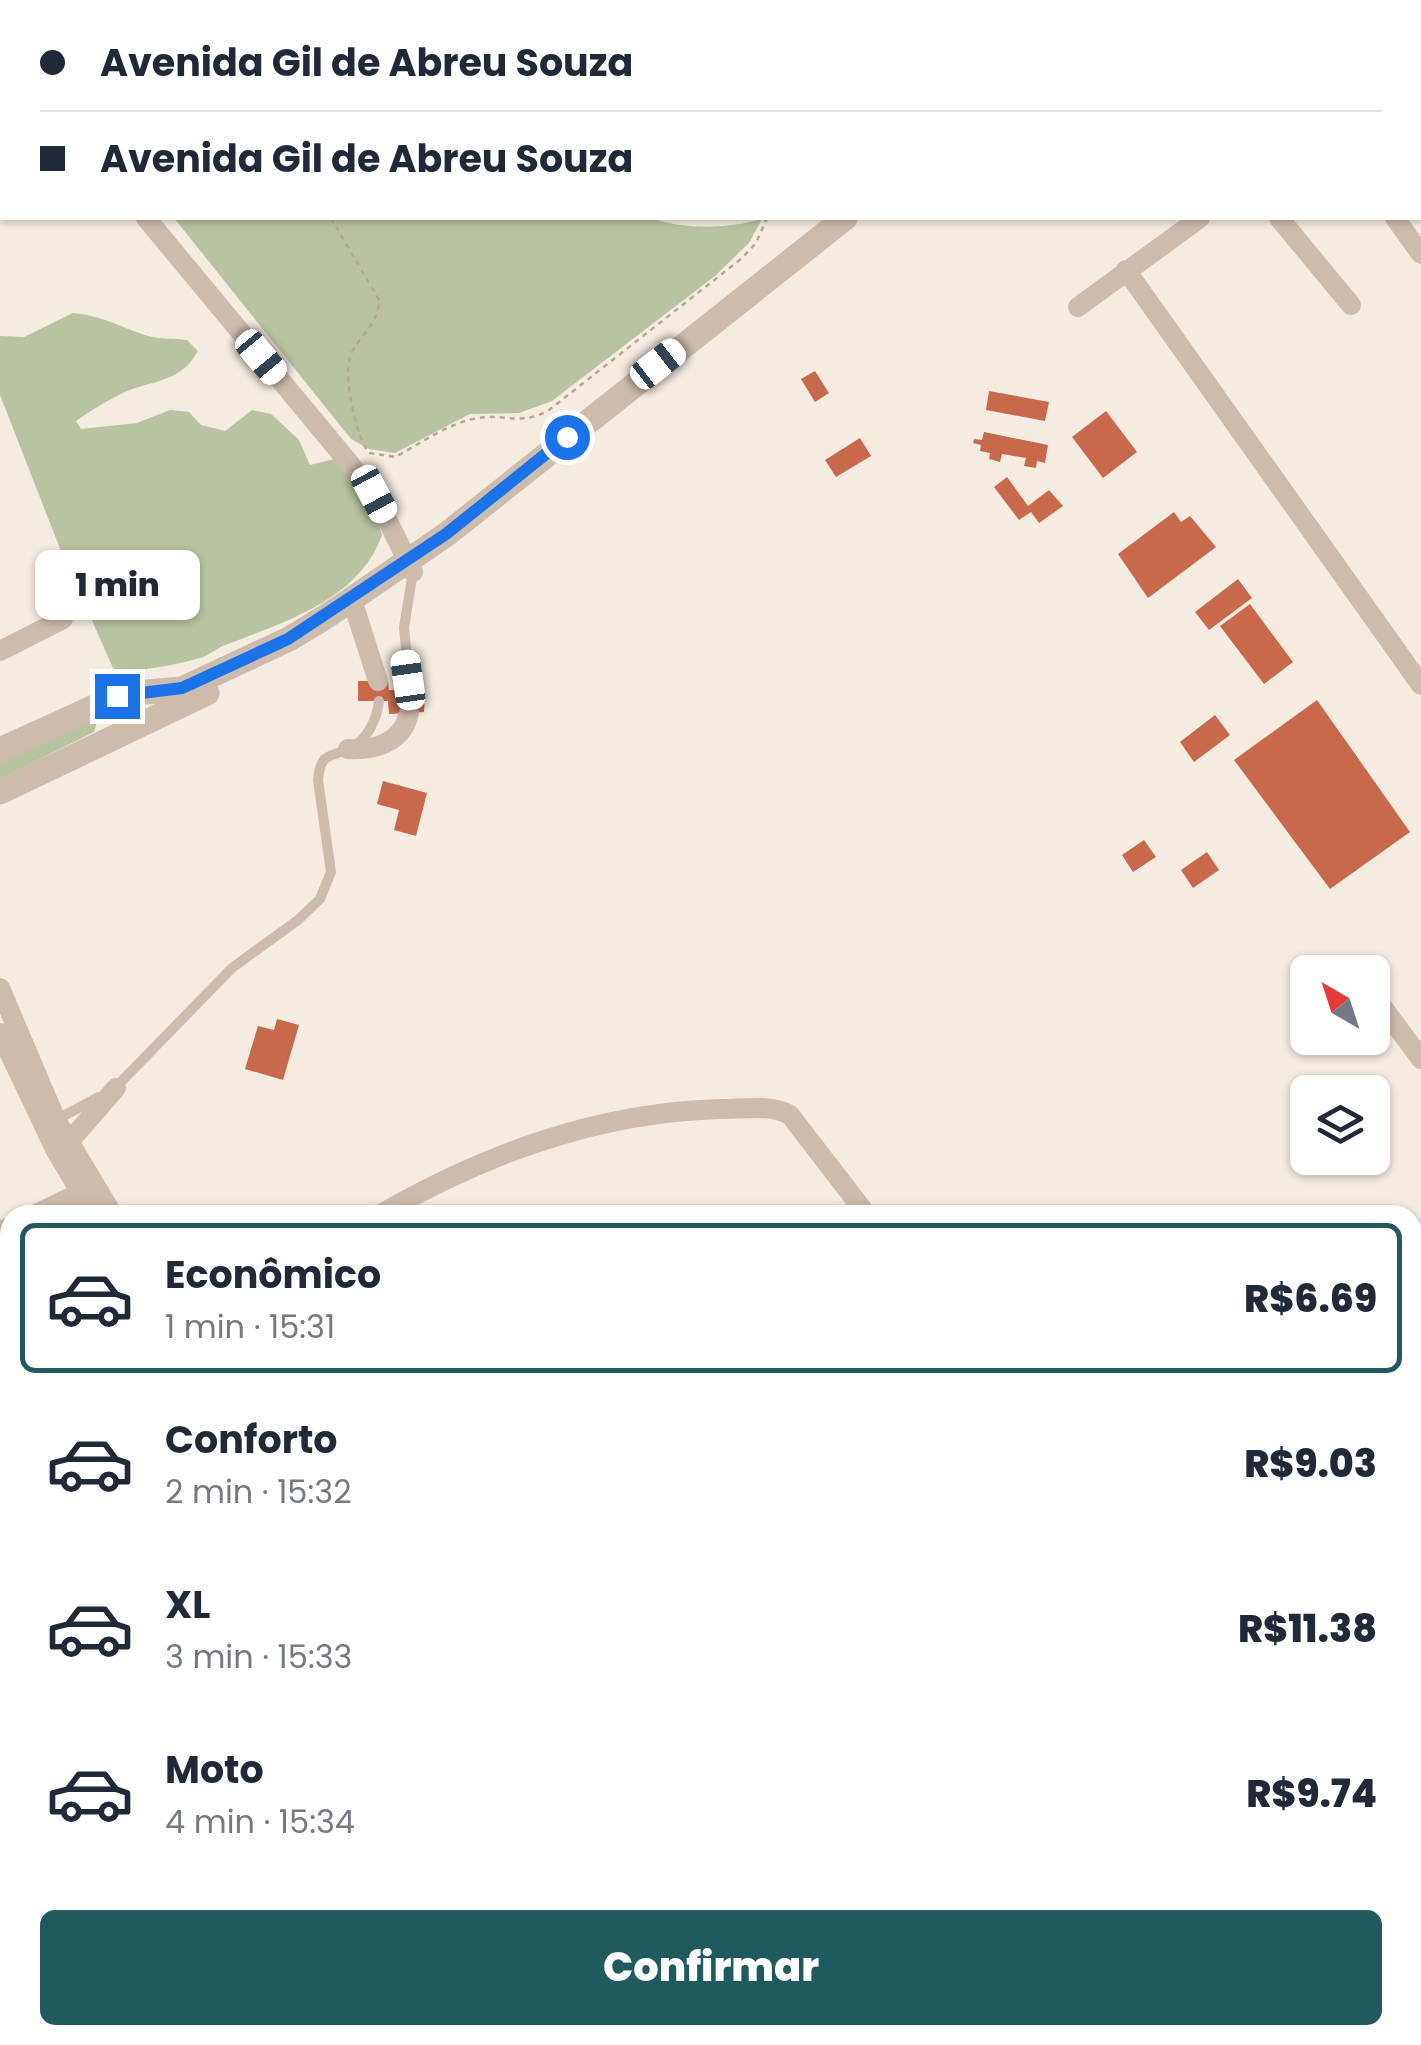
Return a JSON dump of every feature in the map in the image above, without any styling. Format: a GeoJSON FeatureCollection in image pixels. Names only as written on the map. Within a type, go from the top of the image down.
{"type":"FeatureCollection","features":[{"type":"Feature","properties":{"kind":"street"},"geometry":{"type":"LineString","coordinates":[[148,220],[374,494],[410,565]]}},
{"type":"Feature","properties":{"kind":"street"},"geometry":{"type":"LineString","coordinates":[[0,792],[278,659],[355,608],[842,220]]}},
{"type":"Feature","properties":{"kind":"street"},"geometry":{"type":"LineString","coordinates":[[1078,306],[1197,220]]}},
{"type":"Feature","properties":{"kind":"street"},"geometry":{"type":"LineString","coordinates":[[1280,220],[1351,305]]}},
{"type":"Feature","properties":{"kind":"street"},"geometry":{"type":"LineString","coordinates":[[1396,220],[1421,254]]}},
{"type":"Feature","properties":{"kind":"street"},"geometry":{"type":"LineString","coordinates":[[1126,270],[1421,684]]}},
{"type":"Feature","properties":{"kind":"street"},"geometry":{"type":"LineString","coordinates":[[355,608],[378,691]]}},
{"type":"Feature","properties":{"kind":"street"},"geometry":{"type":"LineString","coordinates":[[0,750],[123,694],[182,688],[355,608]]}},
{"type":"Feature","properties":{"kind":"street"},"geometry":{"type":"LineString","coordinates":[[0,651],[63,619]]}},
{"type":"Feature","properties":{"kind":"street"},"geometry":{"type":"LineString","coordinates":[[72,758],[108,724],[107,717],[94,707]]}},
{"type":"Feature","properties":{"kind":"street"},"geometry":{"type":"LineString","coordinates":[[348,749],[380,747],[400,733],[409,713]]}},
{"type":"Feature","properties":{"kind":"street"},"geometry":{"type":"LineString","coordinates":[[2,1000],[68,1142],[91,1205]]}},
{"type":"Feature","properties":{"kind":"street"},"geometry":{"type":"LineString","coordinates":[[1390,1017],[1421,1059]]}},
{"type":"Feature","properties":{"kind":"street"},"geometry":{"type":"LineString","coordinates":[[0,1033],[86,1189],[103,1205]]}},
{"type":"Feature","properties":{"kind":"street"},"geometry":{"type":"LineString","coordinates":[[68,1142],[116,1088]]}},
{"type":"Feature","properties":{"kind":"street"},"geometry":{"type":"LineString","coordinates":[[396,1205],[483,1161],[574,1129],[684,1110],[783,1111],[796,1121],[859,1205]]}},
{"type":"Feature","properties":{"kind":"street"},"geometry":{"type":"LineString","coordinates":[[54,1205],[86,1189]]}},
{"type":"Feature","properties":{"kind":"lane"},"geometry":{"type":"LineString","coordinates":[[410,565],[404,628],[410,691]]}},
{"type":"Feature","properties":{"kind":"lane"},"geometry":{"type":"LineString","coordinates":[[56,1120],[116,1088],[232,968],[320,899],[331,872],[318,780],[320,766],[370,729],[378,691]]}},
{"type":"Feature","properties":{"kind":"path"},"geometry":{"type":"LineString","coordinates":[[332,220],[379,300],[379,314],[352,353],[348,369],[359,438],[368,453],[384,457],[395,457],[465,421],[491,417],[531,420],[549,410],[741,259],[756,244],[766,220]]}},
{"type":"Feature","properties":{"kind":"green space"},"geometry":{"type":"Polygon","coordinates":[[[176,220],[658,220],[706,227],[761,220],[749,243],[715,276],[552,401],[519,413],[470,414],[395,453],[369,449],[351,439],[176,220]]]}},
{"type":"Feature","properties":{"kind":"green space"},"geometry":{"type":"Polygon","coordinates":[[[73,313],[150,337],[187,340],[198,351],[172,376],[128,391],[86,414],[76,421],[81,429],[137,423],[170,410],[189,412],[201,425],[225,431],[252,410],[271,414],[299,440],[310,465],[334,459],[369,503],[382,535],[356,576],[338,592],[296,617],[224,645],[204,657],[133,671],[113,668],[59,546],[0,395],[0,336],[24,337],[73,313]]]}},
{"type":"Feature","properties":{"kind":"green space"},"geometry":{"type":"Polygon","coordinates":[[[92,718],[97,722],[94,732],[0,779],[0,761],[92,718]]]}},
{"type":"Feature","properties":{"kind":"building"},"geometry":{"type":"Polygon","coordinates":[[[815,371],[829,393],[815,402],[801,379],[815,371]]]}},
{"type":"Feature","properties":{"kind":"building"},"geometry":{"type":"Polygon","coordinates":[[[989,391],[1049,402],[1045,421],[986,410],[989,391]]]}},
{"type":"Feature","properties":{"kind":"building"},"geometry":{"type":"Polygon","coordinates":[[[1106,411],[1137,452],[1103,478],[1072,437],[1106,411]]]}},
{"type":"Feature","properties":{"kind":"building"},"geometry":{"type":"Polygon","coordinates":[[[984,432],[1048,445],[1045,463],[1037,461],[1036,468],[1024,466],[1026,458],[1002,454],[1000,462],[989,459],[990,453],[980,451],[981,445],[973,443],[974,439],[982,440],[984,432]]]}},
{"type":"Feature","properties":{"kind":"building"},"geometry":{"type":"Polygon","coordinates":[[[860,438],[871,456],[836,477],[825,460],[860,438]]]}},
{"type":"Feature","properties":{"kind":"building"},"geometry":{"type":"Polygon","coordinates":[[[1007,477],[1028,506],[1049,490],[1063,506],[1039,523],[1031,512],[1019,520],[994,487],[1007,477]]]}},
{"type":"Feature","properties":{"kind":"building"},"geometry":{"type":"Polygon","coordinates":[[[1174,512],[1181,522],[1190,516],[1216,547],[1148,598],[1118,554],[1174,512]]]}},
{"type":"Feature","properties":{"kind":"building"},"geometry":{"type":"Polygon","coordinates":[[[1238,579],[1252,598],[1209,630],[1195,612],[1238,579]]]}},
{"type":"Feature","properties":{"kind":"building"},"geometry":{"type":"Polygon","coordinates":[[[1250,604],[1293,662],[1264,684],[1220,626],[1250,604]]]}},
{"type":"Feature","properties":{"kind":"building"},"geometry":{"type":"Polygon","coordinates":[[[358,681],[388,681],[389,690],[425,691],[424,712],[389,714],[388,701],[358,701],[358,681]]]}},
{"type":"Feature","properties":{"kind":"building"},"geometry":{"type":"Polygon","coordinates":[[[1317,700],[1410,832],[1330,889],[1234,760],[1317,700]]]}},
{"type":"Feature","properties":{"kind":"building"},"geometry":{"type":"Polygon","coordinates":[[[1215,715],[1230,735],[1194,762],[1180,742],[1215,715]]]}},
{"type":"Feature","properties":{"kind":"building"},"geometry":{"type":"Polygon","coordinates":[[[383,781],[427,793],[416,836],[394,830],[399,810],[377,804],[383,781]]]}},
{"type":"Feature","properties":{"kind":"building"},"geometry":{"type":"Polygon","coordinates":[[[1144,840],[1156,857],[1133,872],[1122,855],[1144,840]]]}},
{"type":"Feature","properties":{"kind":"building"},"geometry":{"type":"Polygon","coordinates":[[[1207,852],[1219,870],[1193,888],[1181,870],[1207,852]]]}},
{"type":"Feature","properties":{"kind":"building"},"geometry":{"type":"Polygon","coordinates":[[[277,1019],[299,1025],[283,1080],[245,1069],[258,1026],[274,1030],[277,1019]]]}},
{"type":"Feature","properties":{"kind":"route"},"geometry":{"type":"LineString","coordinates":[[117,696],[182,688],[288,639],[446,534],[567,437]]}}]}
